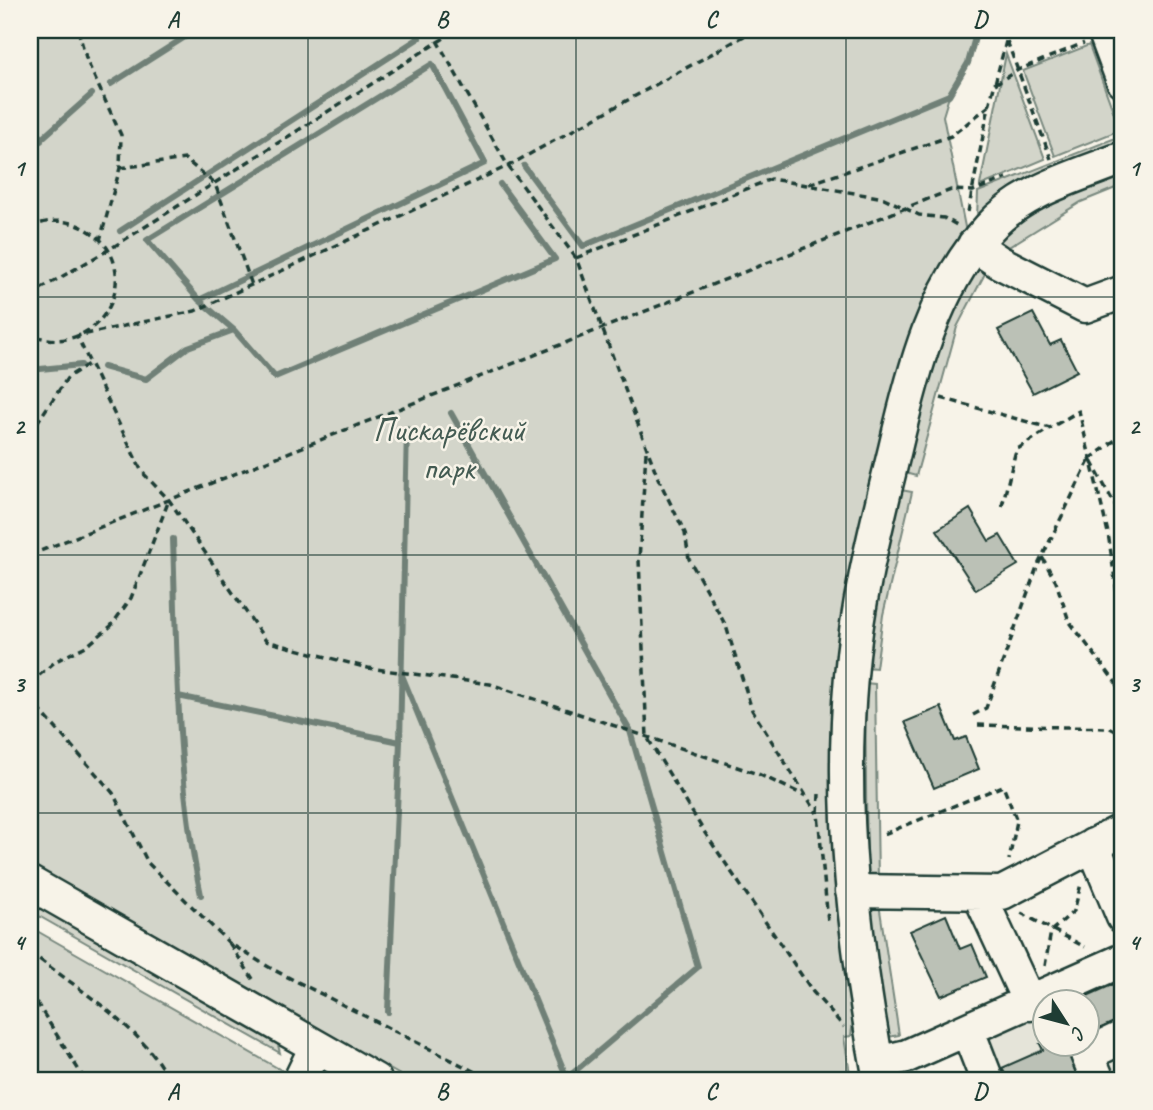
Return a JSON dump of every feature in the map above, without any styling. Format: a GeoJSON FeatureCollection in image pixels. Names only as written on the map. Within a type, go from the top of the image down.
{"type":"FeatureCollection","features":[{"type":"Feature","properties":{"kind":"street"},"geometry":{"type":"LineString","coordinates":[[1105,32],[1123,81]]}},
{"type":"Feature","properties":{"kind":"street"},"geometry":{"type":"LineString","coordinates":[[1030,1003],[907,1056],[879,1072],[858,953],[852,891],[848,750],[857,624],[870,553],[918,359],[969,237],[1012,208],[1060,183],[1123,158]]}},
{"type":"Feature","properties":{"kind":"street"},"geometry":{"type":"LineString","coordinates":[[969,237],[999,262],[1085,306],[1123,292]]}},
{"type":"Feature","properties":{"kind":"street"},"geometry":{"type":"LineString","coordinates":[[852,891],[990,893],[1123,830]]}},
{"type":"Feature","properties":{"kind":"street"},"geometry":{"type":"LineString","coordinates":[[1092,846],[1123,917]]}},
{"type":"Feature","properties":{"kind":"street"},"geometry":{"type":"LineString","coordinates":[[30,883],[375,1080]]}},
{"type":"Feature","properties":{"kind":"street"},"geometry":{"type":"LineString","coordinates":[[990,893],[1030,989]]}},
{"type":"Feature","properties":{"kind":"street"},"geometry":{"type":"LineString","coordinates":[[1063,988],[1123,960]]}},
{"type":"Feature","properties":{"kind":"street"},"geometry":{"type":"LineString","coordinates":[[968,1031],[987,1080]]}},
{"type":"Feature","properties":{"kind":"street"},"geometry":{"type":"LineString","coordinates":[[1098,1080],[1087,1054],[1123,1037]]}},
{"type":"Feature","properties":{"kind":"street"},"geometry":{"type":"LineString","coordinates":[[300,1080],[316,1046]]}},
{"type":"Feature","properties":{"kind":"path"},"geometry":{"type":"LineString","coordinates":[[78,30],[87,61],[121,135],[120,168],[100,240]]}},
{"type":"Feature","properties":{"kind":"path"},"geometry":{"type":"LineString","coordinates":[[431,30],[508,166],[576,258],[646,449],[685,533],[689,559],[726,626],[752,710],[817,814]]}},
{"type":"Feature","properties":{"kind":"path"},"geometry":{"type":"LineString","coordinates":[[30,295],[215,184],[439,44],[457,30]]}},
{"type":"Feature","properties":{"kind":"path"},"geometry":{"type":"LineString","coordinates":[[30,334],[49,340],[195,311],[508,166],[755,30]]}},
{"type":"Feature","properties":{"kind":"path"},"geometry":{"type":"LineString","coordinates":[[969,237],[973,191],[989,106],[1009,30]]}},
{"type":"Feature","properties":{"kind":"path"},"geometry":{"type":"LineString","coordinates":[[995,84],[1018,70],[1105,32]]}},
{"type":"Feature","properties":{"kind":"path"},"geometry":{"type":"LineString","coordinates":[[1007,40],[1051,160],[1063,156]]}},
{"type":"Feature","properties":{"kind":"path"},"geometry":{"type":"LineString","coordinates":[[807,184],[951,136],[989,106]]}},
{"type":"Feature","properties":{"kind":"path"},"geometry":{"type":"LineString","coordinates":[[120,168],[185,159],[215,184],[252,285]]}},
{"type":"Feature","properties":{"kind":"path"},"geometry":{"type":"LineString","coordinates":[[30,555],[908,210],[951,190],[973,191],[1012,176]]}},
{"type":"Feature","properties":{"kind":"path"},"geometry":{"type":"LineString","coordinates":[[576,258],[771,180],[884,198],[919,215],[944,218],[969,237]]}},
{"type":"Feature","properties":{"kind":"path"},"geometry":{"type":"LineString","coordinates":[[30,216],[32,227],[52,221],[69,222],[86,229],[110,249],[116,273],[115,291],[109,308],[99,323],[77,336]]}},
{"type":"Feature","properties":{"kind":"path"},"geometry":{"type":"LineString","coordinates":[[77,336],[142,472],[169,500],[266,641],[368,668],[490,684],[758,774],[806,796]]}},
{"type":"Feature","properties":{"kind":"path"},"geometry":{"type":"LineString","coordinates":[[30,433],[68,377],[90,363]]}},
{"type":"Feature","properties":{"kind":"path"},"geometry":{"type":"LineString","coordinates":[[1119,391],[1123,399]]}},
{"type":"Feature","properties":{"kind":"path"},"geometry":{"type":"LineString","coordinates":[[942,398],[1050,428]]}},
{"type":"Feature","properties":{"kind":"path"},"geometry":{"type":"LineString","coordinates":[[1002,506],[1016,450],[1079,411],[1108,533],[1123,633]]}},
{"type":"Feature","properties":{"kind":"path"},"geometry":{"type":"LineString","coordinates":[[973,715],[986,708],[1041,556],[1090,459],[1123,434]]}},
{"type":"Feature","properties":{"kind":"path"},"geometry":{"type":"LineString","coordinates":[[646,449],[639,560],[647,737],[703,830],[813,992],[845,1028]]}},
{"type":"Feature","properties":{"kind":"path"},"geometry":{"type":"LineString","coordinates":[[1090,459],[1123,520]]}},
{"type":"Feature","properties":{"kind":"path"},"geometry":{"type":"LineString","coordinates":[[30,683],[56,661],[88,645],[111,626],[131,598],[169,500]]}},
{"type":"Feature","properties":{"kind":"path"},"geometry":{"type":"LineString","coordinates":[[1041,556],[1056,582],[1069,621],[1123,692]]}},
{"type":"Feature","properties":{"kind":"path"},"geometry":{"type":"LineString","coordinates":[[30,699],[113,793],[148,863],[229,943],[272,970],[491,1080]]}},
{"type":"Feature","properties":{"kind":"path"},"geometry":{"type":"LineString","coordinates":[[978,724],[1110,728],[1123,735]]}},
{"type":"Feature","properties":{"kind":"path"},"geometry":{"type":"LineString","coordinates":[[884,834],[1003,786],[1017,821],[990,893]]}},
{"type":"Feature","properties":{"kind":"path"},"geometry":{"type":"LineString","coordinates":[[1038,988],[1051,931],[1074,911],[1092,846]]}},
{"type":"Feature","properties":{"kind":"path"},"geometry":{"type":"LineString","coordinates":[[1051,931],[1094,951]]}},
{"type":"Feature","properties":{"kind":"path"},"geometry":{"type":"LineString","coordinates":[[30,952],[120,1022],[159,1061],[167,1080]]}},
{"type":"Feature","properties":{"kind":"path"},"geometry":{"type":"LineString","coordinates":[[30,992],[85,1080]]}},
{"type":"Feature","properties":{"kind":"shaded area"},"geometry":{"type":"Polygon","coordinates":[[[1123,966],[1123,1080],[995,1080],[976,1033],[1030,1008],[1030,1058],[1100,1058],[1100,988],[1075,988],[1123,966]]]}},
{"type":"Feature","properties":{"kind":"green space","name":"Пискарёвский парк"},"geometry":{"type":"Polygon","coordinates":[[[30,30],[977,30],[968,63],[950,93],[943,116],[966,232],[932,283],[917,315],[854,561],[854,1014],[851,1036],[844,1037],[851,1080],[409,1080],[30,865],[30,30]]]}},
{"type":"Feature","properties":{"kind":"green space"},"geometry":{"type":"Polygon","coordinates":[[[1089,45],[1120,130],[1055,156],[1023,71],[1089,45]]]}},
{"type":"Feature","properties":{"kind":"green space"},"geometry":{"type":"Polygon","coordinates":[[[1006,54],[1045,159],[980,186],[980,185],[1006,54]]]}},
{"type":"Feature","properties":{"kind":"green space"},"geometry":{"type":"Polygon","coordinates":[[[1123,135],[1118,143],[977,218],[978,192],[1123,135]]]}},
{"type":"Feature","properties":{"kind":"green space"},"geometry":{"type":"Polygon","coordinates":[[[1123,173],[1123,185],[1081,202],[999,253],[992,248],[1005,234],[1036,211],[1123,173]]]}},
{"type":"Feature","properties":{"kind":"green space"},"geometry":{"type":"Polygon","coordinates":[[[982,261],[990,264],[957,327],[916,476],[905,473],[944,337],[967,286],[982,261]]]}},
{"type":"Feature","properties":{"kind":"green space"},"geometry":{"type":"Polygon","coordinates":[[[901,490],[912,492],[883,615],[876,668],[866,667],[874,612],[901,490]]]}},
{"type":"Feature","properties":{"kind":"green space"},"geometry":{"type":"Polygon","coordinates":[[[865,683],[875,684],[878,882],[867,883],[865,683]]]}},
{"type":"Feature","properties":{"kind":"green space"},"geometry":{"type":"Polygon","coordinates":[[[867,897],[878,897],[899,1035],[888,1037],[867,897]]]}},
{"type":"Feature","properties":{"kind":"green space"},"geometry":{"type":"Polygon","coordinates":[[[30,900],[277,1041],[280,1053],[30,911],[30,900]]]}},
{"type":"Feature","properties":{"kind":"green space"},"geometry":{"type":"Polygon","coordinates":[[[30,927],[288,1074],[287,1080],[30,1080],[30,927]]]}},
{"type":"Feature","properties":{"kind":"building"},"geometry":{"type":"Polygon","coordinates":[[[1033,313],[1050,345],[1061,340],[1077,371],[1033,393],[998,330],[1033,313]]]}},
{"type":"Feature","properties":{"kind":"building"},"geometry":{"type":"Polygon","coordinates":[[[970,509],[989,541],[1000,535],[1018,565],[976,590],[937,530],[970,509]]]}},
{"type":"Feature","properties":{"kind":"building"},"geometry":{"type":"Polygon","coordinates":[[[941,707],[955,741],[966,737],[979,769],[934,788],[905,722],[941,707]]]}},
{"type":"Feature","properties":{"kind":"building"},"geometry":{"type":"Polygon","coordinates":[[[946,915],[960,949],[972,944],[986,977],[941,996],[910,931],[946,915]]]}},
{"type":"Feature","properties":{"kind":"building"},"geometry":{"type":"Polygon","coordinates":[[[1123,980],[1123,1019],[1100,1029],[1100,990],[1123,980]]]}},
{"type":"Feature","properties":{"kind":"building"},"geometry":{"type":"Polygon","coordinates":[[[1030,1056],[1030,1058],[1071,1058],[1078,1080],[1008,1080],[1002,1068],[1030,1056]]]}},
{"type":"Feature","properties":{"kind":"waterway"},"geometry":{"type":"LineString","coordinates":[[111,84],[196,30]]}},
{"type":"Feature","properties":{"kind":"waterway"},"geometry":{"type":"LineString","coordinates":[[120,231],[419,38],[414,30]]}},
{"type":"Feature","properties":{"kind":"waterway"},"geometry":{"type":"LineString","coordinates":[[524,166],[583,246],[949,95],[968,63],[977,30]]}},
{"type":"Feature","properties":{"kind":"waterway"},"geometry":{"type":"LineString","coordinates":[[199,300],[485,163],[432,64],[147,240],[199,300],[234,330],[275,377],[555,259],[500,184]]}},
{"type":"Feature","properties":{"kind":"waterway"},"geometry":{"type":"LineString","coordinates":[[30,149],[92,94]]}},
{"type":"Feature","properties":{"kind":"waterway"},"geometry":{"type":"LineString","coordinates":[[30,111],[41,141]]}},
{"type":"Feature","properties":{"kind":"waterway"},"geometry":{"type":"LineString","coordinates":[[103,367],[146,379],[188,347],[234,330]]}},
{"type":"Feature","properties":{"kind":"waterway"},"geometry":{"type":"LineString","coordinates":[[30,370],[81,365]]}},
{"type":"Feature","properties":{"kind":"waterway"},"geometry":{"type":"LineString","coordinates":[[401,673],[567,1078],[698,967],[630,731],[451,413]]}},
{"type":"Feature","properties":{"kind":"waterway"},"geometry":{"type":"LineString","coordinates":[[388,1012],[400,742],[407,429]]}},
{"type":"Feature","properties":{"kind":"waterway"},"geometry":{"type":"LineString","coordinates":[[173,539],[182,762],[201,895]]}},
{"type":"Feature","properties":{"kind":"waterway"},"geometry":{"type":"LineString","coordinates":[[178,696],[400,742]]}}]}
